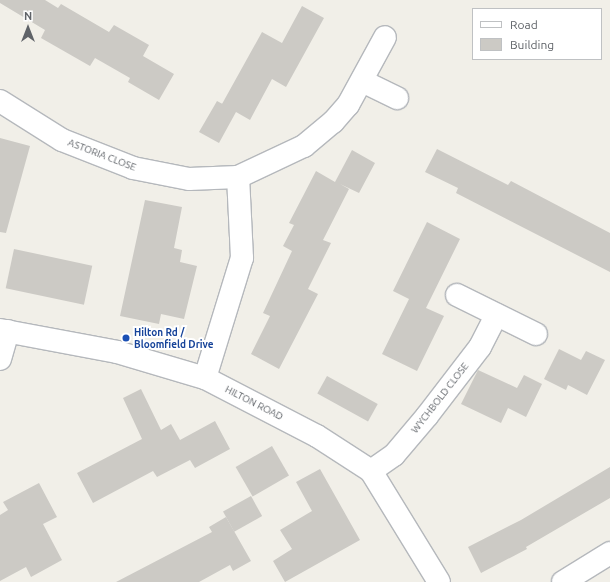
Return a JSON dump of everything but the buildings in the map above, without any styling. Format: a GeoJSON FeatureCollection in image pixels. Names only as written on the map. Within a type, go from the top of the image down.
{"type":"FeatureCollection","features":[{"type":"Feature","properties":{"kind":"street"},"geometry":{"type":"LineString","coordinates":[[205,378],[242,258],[238,177],[304,146],[333,122],[348,105],[385,37]]}},
{"type":"Feature","properties":{"kind":"street"},"geometry":{"type":"LineString","coordinates":[[362,81],[397,98]]}},
{"type":"Feature","properties":{"kind":"street","name":"ASTORIA CLOSE"},"geometry":{"type":"LineString","coordinates":[[0,101],[62,140],[133,168],[189,180],[238,177]]}},
{"type":"Feature","properties":{"kind":"street"},"geometry":{"type":"LineString","coordinates":[[457,295],[536,334]]}},
{"type":"Feature","properties":{"kind":"street","name":"WYCHBOLD CLOSE"},"geometry":{"type":"LineString","coordinates":[[371,471],[394,455],[427,416],[480,347],[496,315]]}},
{"type":"Feature","properties":{"kind":"street"},"geometry":{"type":"LineString","coordinates":[[0,359],[4,330]]}},
{"type":"Feature","properties":{"kind":"street","name":"HILTON ROAD"},"geometry":{"type":"LineString","coordinates":[[4,330],[117,352],[205,378],[317,436],[371,471],[439,582]]}},
{"type":"Feature","properties":{"kind":"street"},"geometry":{"type":"LineString","coordinates":[[563,582],[610,553]]}},
{"type":"Feature","properties":{"kind":"place","name":"Hilton Rd / Bloomfield Drive"},"geometry":{"type":"Point","coordinates":[126,338]}}]}
